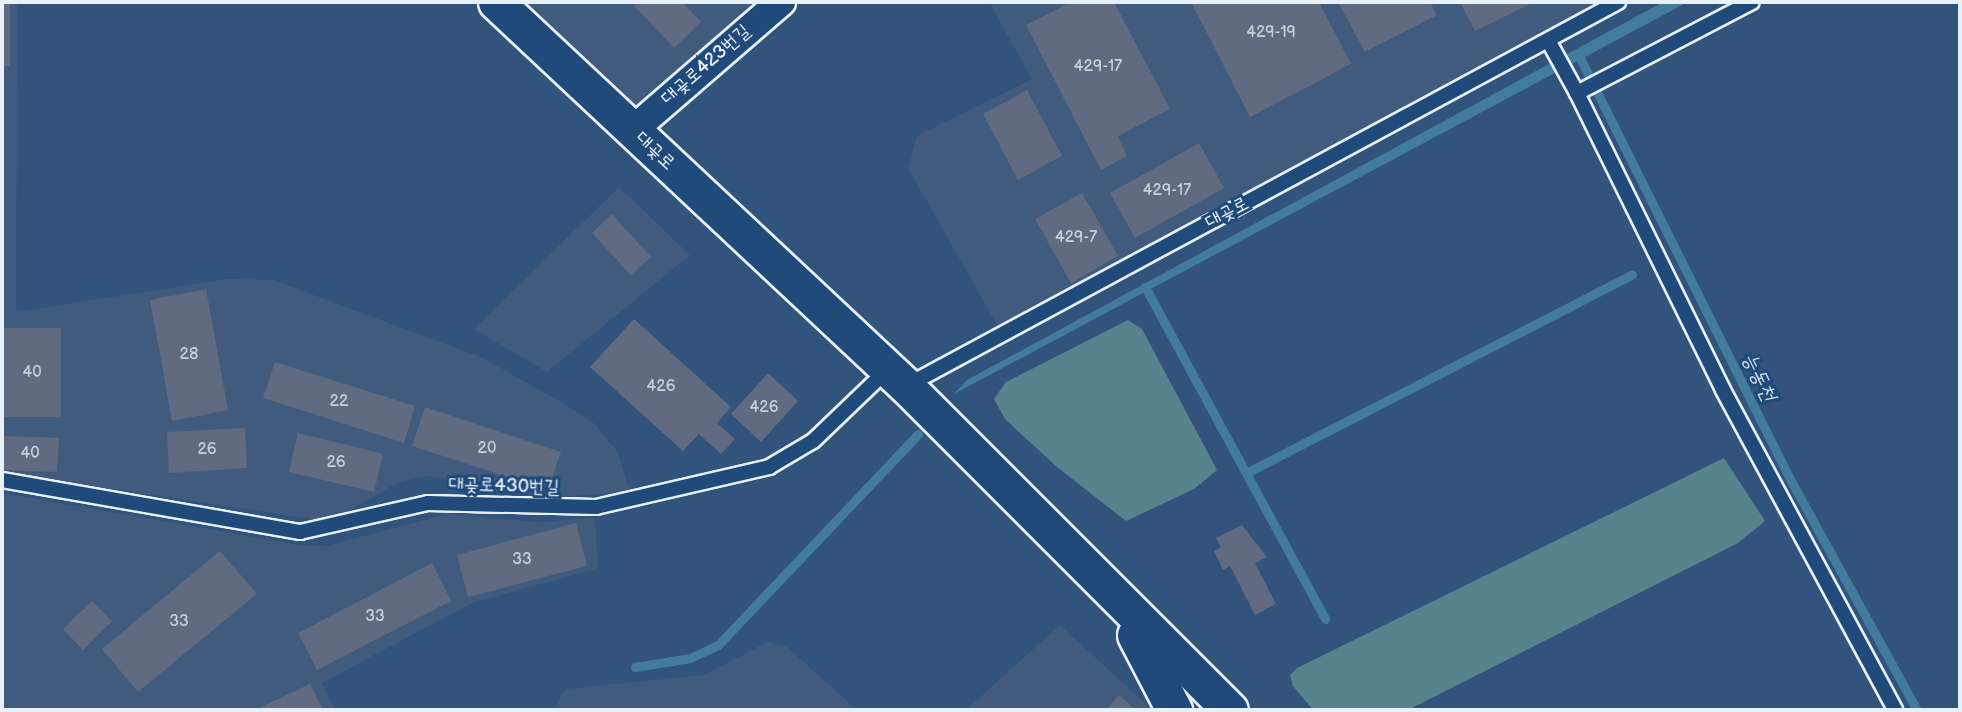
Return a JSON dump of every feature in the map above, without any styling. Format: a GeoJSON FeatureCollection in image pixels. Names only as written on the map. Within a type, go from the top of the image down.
{"type":"FeatureCollection","features":[{"type":"Feature","properties":{"kind":"street","name":"대곶로"},"geometry":{"type":"LineString","coordinates":[[496,2],[897,378],[1230,710]]}},
{"type":"Feature","properties":{"kind":"street","name":"대곶로423번길"},"geometry":{"type":"LineString","coordinates":[[633,130],[781,2]]}},
{"type":"Feature","properties":{"kind":"street"},"geometry":{"type":"LineString","coordinates":[[1096,576],[1156,666],[1174,710]]}},
{"type":"Feature","properties":{"kind":"lane","name":"대곶로"},"geometry":{"type":"LineString","coordinates":[[897,378],[1550,45],[1618,2]]}},
{"type":"Feature","properties":{"kind":"lane"},"geometry":{"type":"LineString","coordinates":[[1577,88],[1604,79],[1752,2]]}},
{"type":"Feature","properties":{"kind":"lane"},"geometry":{"type":"LineString","coordinates":[[1550,45],[1577,88],[1723,390],[1895,710]]}},
{"type":"Feature","properties":{"kind":"lane","name":"대곶로430번길"},"geometry":{"type":"LineString","coordinates":[[2,480],[300,532],[428,503],[596,507],[769,467],[813,441],[897,378]]}},
{"type":"Feature","properties":{"kind":"shaded area"},"geometry":{"type":"Polygon","coordinates":[[[2,2],[17,2],[16,312],[228,279],[273,280],[483,358],[566,405],[595,424],[618,453],[630,492],[558,497],[428,476],[399,482],[340,516],[318,520],[2,472],[2,2]]]}},
{"type":"Feature","properties":{"kind":"shaded area"},"geometry":{"type":"Polygon","coordinates":[[[496,2],[781,2],[633,130],[496,2]]]}},
{"type":"Feature","properties":{"kind":"shaded area"},"geometry":{"type":"Polygon","coordinates":[[[989,2],[1604,2],[1000,330],[908,168],[917,136],[1032,79],[989,2]]]}},
{"type":"Feature","properties":{"kind":"shaded area"},"geometry":{"type":"Polygon","coordinates":[[[1663,2],[1688,2],[954,394],[967,380],[1663,2]]]}},
{"type":"Feature","properties":{"kind":"shaded area"},"geometry":{"type":"Polygon","coordinates":[[[619,187],[690,255],[547,372],[474,329],[619,187]]]}},
{"type":"Feature","properties":{"kind":"shaded area"},"geometry":{"type":"Polygon","coordinates":[[[2,493],[300,545],[327,546],[447,514],[537,522],[595,518],[598,568],[472,603],[322,683],[335,710],[2,710],[2,493]]]}},
{"type":"Feature","properties":{"kind":"shaded area"},"geometry":{"type":"Polygon","coordinates":[[[1060,625],[1152,710],[966,710],[1060,625]]]}},
{"type":"Feature","properties":{"kind":"shaded area"},"geometry":{"type":"Polygon","coordinates":[[[768,642],[787,647],[857,710],[553,710],[566,689],[704,675],[768,642]]]}},
{"type":"Feature","properties":{"kind":"green space"},"geometry":{"type":"Polygon","coordinates":[[[1128,320],[1142,329],[1217,470],[1194,489],[1126,521],[1057,467],[1005,419],[994,399],[1006,382],[1128,320]]]}},
{"type":"Feature","properties":{"kind":"green space"},"geometry":{"type":"Polygon","coordinates":[[[1724,458],[1765,521],[1738,543],[1408,710],[1313,710],[1293,686],[1290,675],[1297,668],[1724,458]]]}},
{"type":"Feature","properties":{"kind":"building"},"geometry":{"type":"Polygon","coordinates":[[[2,2],[10,2],[10,66],[2,66],[2,2]]]}},
{"type":"Feature","properties":{"kind":"building"},"geometry":{"type":"Polygon","coordinates":[[[639,2],[682,2],[701,22],[674,48],[634,6],[639,2]]]}},
{"type":"Feature","properties":{"kind":"building"},"geometry":{"type":"Polygon","coordinates":[[[1071,2],[1114,2],[1170,109],[1118,136],[1127,156],[1101,170],[1026,25],[1071,2]]]}},
{"type":"Feature","properties":{"kind":"building"},"geometry":{"type":"Polygon","coordinates":[[[1191,2],[1319,2],[1351,64],[1250,117],[1191,2]]]}},
{"type":"Feature","properties":{"kind":"building"},"geometry":{"type":"Polygon","coordinates":[[[1338,2],[1430,2],[1437,15],[1365,52],[1338,2]]]}},
{"type":"Feature","properties":{"kind":"building"},"geometry":{"type":"Polygon","coordinates":[[[1460,2],[1534,2],[1475,31],[1460,2]]]}},
{"type":"Feature","properties":{"kind":"building"},"geometry":{"type":"Polygon","coordinates":[[[1027,90],[1062,156],[1018,180],[983,114],[1027,90]]]}},
{"type":"Feature","properties":{"kind":"building"},"geometry":{"type":"Polygon","coordinates":[[[1199,143],[1224,188],[1135,238],[1110,193],[1199,143]]]}},
{"type":"Feature","properties":{"kind":"building"},"geometry":{"type":"Polygon","coordinates":[[[1082,193],[1118,256],[1071,283],[1035,219],[1082,193]]]}},
{"type":"Feature","properties":{"kind":"building"},"geometry":{"type":"Polygon","coordinates":[[[612,214],[651,257],[631,275],[592,233],[612,214]]]}},
{"type":"Feature","properties":{"kind":"building"},"geometry":{"type":"Polygon","coordinates":[[[206,289],[228,410],[172,421],[150,300],[206,289]]]}},
{"type":"Feature","properties":{"kind":"building"},"geometry":{"type":"Polygon","coordinates":[[[634,319],[731,407],[717,423],[735,439],[721,454],[699,434],[683,451],[590,367],[634,319]]]}},
{"type":"Feature","properties":{"kind":"building"},"geometry":{"type":"Polygon","coordinates":[[[4,328],[61,328],[61,417],[4,417],[4,328]]]}},
{"type":"Feature","properties":{"kind":"building"},"geometry":{"type":"Polygon","coordinates":[[[275,362],[415,406],[404,443],[263,398],[275,362]]]}},
{"type":"Feature","properties":{"kind":"building"},"geometry":{"type":"Polygon","coordinates":[[[768,373],[798,401],[761,442],[731,414],[768,373]]]}},
{"type":"Feature","properties":{"kind":"building"},"geometry":{"type":"Polygon","coordinates":[[[425,407],[561,452],[548,490],[412,446],[425,407]]]}},
{"type":"Feature","properties":{"kind":"building"},"geometry":{"type":"Polygon","coordinates":[[[245,428],[247,468],[169,473],[167,432],[245,428]]]}},
{"type":"Feature","properties":{"kind":"building"},"geometry":{"type":"Polygon","coordinates":[[[298,433],[383,454],[374,492],[289,472],[298,433]]]}},
{"type":"Feature","properties":{"kind":"building"},"geometry":{"type":"Polygon","coordinates":[[[2,436],[59,438],[57,472],[2,470],[2,436]]]}},
{"type":"Feature","properties":{"kind":"building"},"geometry":{"type":"Polygon","coordinates":[[[576,523],[587,566],[468,597],[457,555],[576,523]]]}},
{"type":"Feature","properties":{"kind":"building"},"geometry":{"type":"Polygon","coordinates":[[[1242,525],[1267,557],[1255,563],[1276,604],[1255,615],[1230,566],[1223,570],[1214,551],[1221,547],[1216,538],[1242,525]]]}},
{"type":"Feature","properties":{"kind":"building"},"geometry":{"type":"Polygon","coordinates":[[[220,551],[257,594],[138,692],[102,649],[220,551]]]}},
{"type":"Feature","properties":{"kind":"building"},"geometry":{"type":"Polygon","coordinates":[[[432,563],[451,601],[317,670],[298,633],[432,563]]]}},
{"type":"Feature","properties":{"kind":"building"},"geometry":{"type":"Polygon","coordinates":[[[92,601],[112,621],[83,650],[63,629],[92,601]]]}},
{"type":"Feature","properties":{"kind":"building"},"geometry":{"type":"Polygon","coordinates":[[[310,684],[323,710],[255,710],[310,684]]]}},
{"type":"Feature","properties":{"kind":"building"},"geometry":{"type":"Polygon","coordinates":[[[1119,695],[1136,710],[1106,710],[1119,695]]]}},
{"type":"Feature","properties":{"kind":"waterway","name":"능동천"},"geometry":{"type":"LineString","coordinates":[[1578,54],[1790,479],[1917,710]]}},
{"type":"Feature","properties":{"kind":"waterway"},"geometry":{"type":"LineString","coordinates":[[1246,473],[1632,275]]}},
{"type":"Feature","properties":{"kind":"waterway"},"geometry":{"type":"LineString","coordinates":[[1145,287],[1325,619]]}},
{"type":"Feature","properties":{"kind":"waterway"},"geometry":{"type":"LineString","coordinates":[[635,667],[690,658],[718,645],[918,434]]}}]}
